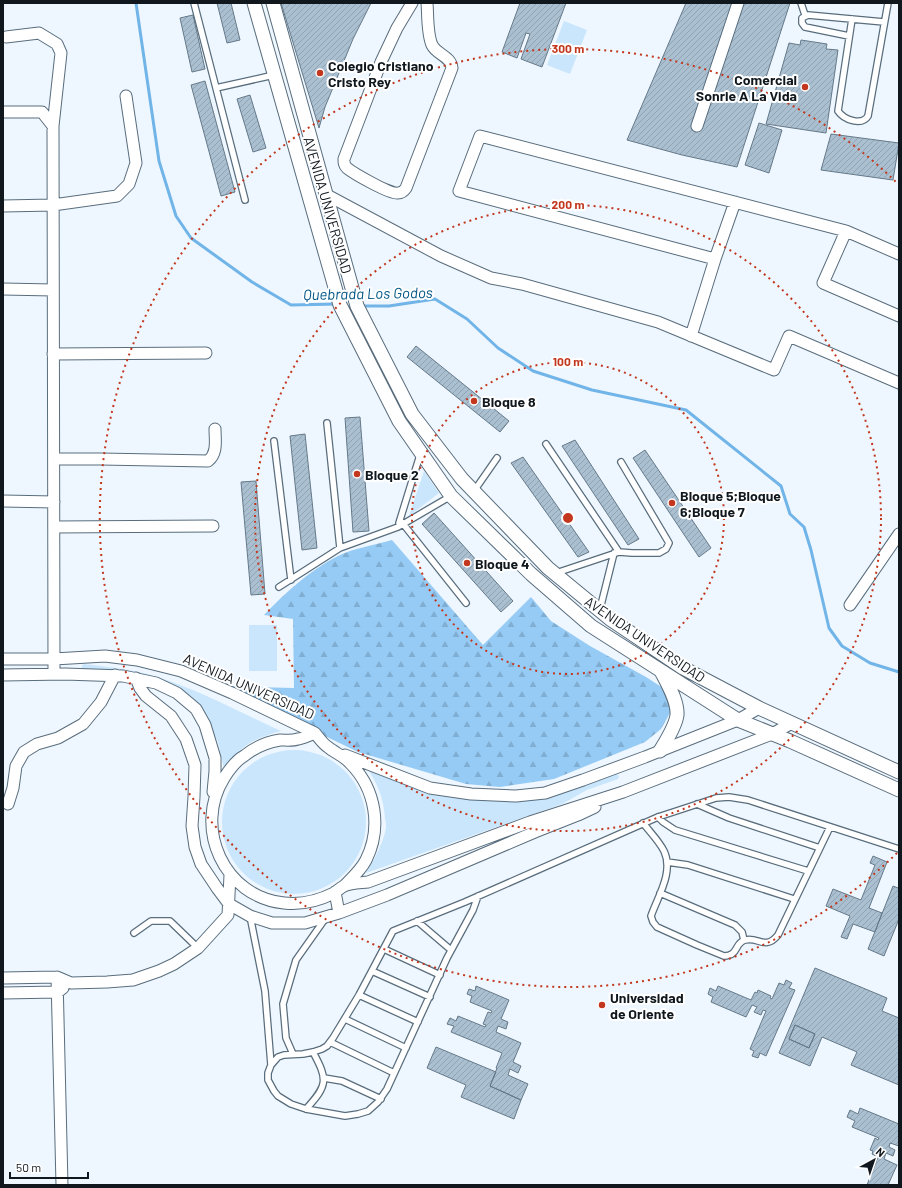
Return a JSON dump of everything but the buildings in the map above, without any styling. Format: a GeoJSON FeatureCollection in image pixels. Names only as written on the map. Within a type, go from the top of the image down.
{"type":"FeatureCollection","features":[{"type":"Feature","properties":{"kind":"street","name":"AVENIDA UNIVERSIDAD"},"geometry":{"type":"LineString","coordinates":[[254,3],[340,304],[398,421],[451,496],[531,574],[591,626],[738,720],[899,790]]}},
{"type":"Feature","properties":{"kind":"street","name":"AVENIDA UNIVERSIDAD"},"geometry":{"type":"LineString","coordinates":[[273,3],[357,306],[412,414],[462,479],[555,574],[599,611],[683,668],[759,708],[899,772]]}},
{"type":"Feature","properties":{"kind":"street"},"geometry":{"type":"LineString","coordinates":[[412,3],[397,28],[381,62],[344,160],[348,169],[375,185],[396,194],[402,192],[406,188],[452,68],[450,61],[435,50],[431,43],[427,3]]}},
{"type":"Feature","properties":{"kind":"street"},"geometry":{"type":"LineString","coordinates":[[697,126],[738,3]]}},
{"type":"Feature","properties":{"kind":"street"},"geometry":{"type":"LineString","coordinates":[[6,37],[38,33],[57,44],[61,53],[52,126],[54,674]]}},
{"type":"Feature","properties":{"kind":"street"},"geometry":{"type":"LineString","coordinates":[[3,206],[53,205],[116,196],[129,184],[136,163],[126,96]]}},
{"type":"Feature","properties":{"kind":"street"},"geometry":{"type":"LineString","coordinates":[[3,112],[42,112],[52,126]]}},
{"type":"Feature","properties":{"kind":"street"},"geometry":{"type":"LineString","coordinates":[[715,260],[460,190],[480,136],[846,231],[899,254]]}},
{"type":"Feature","properties":{"kind":"street"},"geometry":{"type":"LineString","coordinates":[[327,196],[441,256],[491,278],[522,284],[650,320],[774,370],[789,336],[899,383]]}},
{"type":"Feature","properties":{"kind":"street"},"geometry":{"type":"LineString","coordinates":[[691,336],[735,202]]}},
{"type":"Feature","properties":{"kind":"street"},"geometry":{"type":"LineString","coordinates":[[846,231],[824,283],[899,316]]}},
{"type":"Feature","properties":{"kind":"street"},"geometry":{"type":"LineString","coordinates":[[3,289],[53,290]]}},
{"type":"Feature","properties":{"kind":"street"},"geometry":{"type":"LineString","coordinates":[[53,354],[206,353]]}},
{"type":"Feature","properties":{"kind":"street"},"geometry":{"type":"LineString","coordinates":[[54,459],[208,460],[214,453],[215,429]]}},
{"type":"Feature","properties":{"kind":"street"},"geometry":{"type":"LineString","coordinates":[[3,501],[54,502]]}},
{"type":"Feature","properties":{"kind":"street"},"geometry":{"type":"LineString","coordinates":[[54,527],[213,526]]}},
{"type":"Feature","properties":{"kind":"street"},"geometry":{"type":"LineString","coordinates":[[850,605],[899,534]]}},
{"type":"Feature","properties":{"kind":"street","name":"AVENIDA UNIVERSIDAD"},"geometry":{"type":"LineString","coordinates":[[3,659],[54,659],[105,656],[137,660],[181,671],[232,693],[315,733]]}},
{"type":"Feature","properties":{"kind":"street"},"geometry":{"type":"LineString","coordinates":[[660,751],[670,734],[677,715],[673,695],[661,671]]}},
{"type":"Feature","properties":{"kind":"street"},"geometry":{"type":"LineString","coordinates":[[3,675],[115,675],[136,678],[156,683],[177,693],[196,709],[206,725],[215,758],[212,831],[219,857],[230,875],[245,888],[269,900],[296,904],[323,898],[340,889],[357,874],[365,861],[375,832],[373,801],[360,774],[337,752]]}},
{"type":"Feature","properties":{"kind":"street"},"geometry":{"type":"LineString","coordinates":[[8,804],[13,788],[16,766],[24,752],[37,744],[58,738],[83,724],[101,702],[115,675]]}},
{"type":"Feature","properties":{"kind":"street"},"geometry":{"type":"LineString","coordinates":[[136,678],[140,688],[146,696],[171,716],[186,739],[195,765],[192,826],[195,848],[201,864],[229,904],[250,916],[272,923],[305,923],[339,913],[387,895],[578,815],[623,792]]}},
{"type":"Feature","properties":{"kind":"street"},"geometry":{"type":"LineString","coordinates":[[212,805],[219,786],[229,770],[243,756],[260,746],[278,741],[297,739],[315,733],[327,747],[337,752],[430,788],[471,794],[516,796],[545,793],[582,780],[738,720],[759,708]]}},
{"type":"Feature","properties":{"kind":"street"},"geometry":{"type":"LineString","coordinates":[[340,889],[368,882],[530,822],[623,792],[772,734],[792,723]]}},
{"type":"Feature","properties":{"kind":"street"},"geometry":{"type":"LineString","coordinates":[[3,978],[57,977],[71,983],[134,980],[159,971],[174,964],[198,948],[228,915],[230,875]]}},
{"type":"Feature","properties":{"kind":"street"},"geometry":{"type":"LineString","coordinates":[[339,913],[340,889]]}},
{"type":"Feature","properties":{"kind":"street"},"geometry":{"type":"LineString","coordinates":[[57,977],[62,1185]]}},
{"type":"Feature","properties":{"kind":"street"},"geometry":{"type":"LineString","coordinates":[[3,993],[58,992],[71,983]]}},
{"type":"Feature","properties":{"kind":"lane"},"geometry":{"type":"LineString","coordinates":[[194,3],[244,200]]}},
{"type":"Feature","properties":{"kind":"lane"},"geometry":{"type":"LineString","coordinates":[[801,3],[805,16],[803,17],[802,23],[805,27],[849,36]]}},
{"type":"Feature","properties":{"kind":"lane"},"geometry":{"type":"LineString","coordinates":[[852,19],[838,111],[846,119],[862,121],[868,116],[888,3]]}},
{"type":"Feature","properties":{"kind":"lane"},"geometry":{"type":"LineString","coordinates":[[805,16],[884,22]]}},
{"type":"Feature","properties":{"kind":"lane"},"geometry":{"type":"LineString","coordinates":[[216,88],[275,75]]}},
{"type":"Feature","properties":{"kind":"lane"},"geometry":{"type":"LineString","coordinates":[[327,423],[340,548]]}},
{"type":"Feature","properties":{"kind":"lane"},"geometry":{"type":"LineString","coordinates":[[274,441],[290,580]]}},
{"type":"Feature","properties":{"kind":"lane"},"geometry":{"type":"LineString","coordinates":[[546,444],[616,553],[599,611]]}},
{"type":"Feature","properties":{"kind":"lane"},"geometry":{"type":"LineString","coordinates":[[400,524],[421,452]]}},
{"type":"Feature","properties":{"kind":"lane"},"geometry":{"type":"LineString","coordinates":[[474,491],[497,458]]}},
{"type":"Feature","properties":{"kind":"lane"},"geometry":{"type":"LineString","coordinates":[[555,574],[616,553],[658,553],[666,549],[669,542],[621,462]]}},
{"type":"Feature","properties":{"kind":"lane"},"geometry":{"type":"LineString","coordinates":[[279,587],[340,548],[400,524],[451,496]]}},
{"type":"Feature","properties":{"kind":"lane"},"geometry":{"type":"LineString","coordinates":[[400,524],[466,603]]}},
{"type":"Feature","properties":{"kind":"lane"},"geometry":{"type":"LineString","coordinates":[[270,1065],[278,1057],[284,1055],[313,1052],[327,1046],[359,995],[394,931],[658,817],[716,798],[729,797],[748,800],[899,850]]}},
{"type":"Feature","properties":{"kind":"lane"},"geometry":{"type":"LineString","coordinates":[[697,804],[728,818],[820,848]]}},
{"type":"Feature","properties":{"kind":"lane"},"geometry":{"type":"LineString","coordinates":[[658,817],[675,830],[808,871]]}},
{"type":"Feature","properties":{"kind":"lane"},"geometry":{"type":"LineString","coordinates":[[643,824],[655,837],[664,851],[667,862],[666,876],[651,916],[653,922],[657,927],[697,946],[724,956],[734,954],[740,942],[744,940],[753,940],[766,943],[775,939],[830,827]]}},
{"type":"Feature","properties":{"kind":"lane"},"geometry":{"type":"LineString","coordinates":[[667,862],[688,865],[794,899]]}},
{"type":"Feature","properties":{"kind":"lane"},"geometry":{"type":"LineString","coordinates":[[660,893],[735,925],[742,932],[744,940]]}},
{"type":"Feature","properties":{"kind":"lane"},"geometry":{"type":"LineString","coordinates":[[250,916],[264,992],[270,1065],[268,1080],[278,1096],[290,1104],[306,1109],[345,1116],[368,1111],[381,1099],[387,1090],[451,950],[473,910],[478,896]]}},
{"type":"Feature","properties":{"kind":"lane"},"geometry":{"type":"LineString","coordinates":[[292,1054],[286,1038],[283,1004],[296,960],[326,917]]}},
{"type":"Feature","properties":{"kind":"lane"},"geometry":{"type":"LineString","coordinates":[[134,933],[151,921],[170,921],[198,948]]}},
{"type":"Feature","properties":{"kind":"lane"},"geometry":{"type":"LineString","coordinates":[[417,921],[451,950]]}},
{"type":"Feature","properties":{"kind":"lane"},"geometry":{"type":"LineString","coordinates":[[384,949],[440,975]]}},
{"type":"Feature","properties":{"kind":"lane"},"geometry":{"type":"LineString","coordinates":[[372,971],[430,997]]}},
{"type":"Feature","properties":{"kind":"lane"},"geometry":{"type":"LineString","coordinates":[[359,995],[418,1022]]}},
{"type":"Feature","properties":{"kind":"lane"},"geometry":{"type":"LineString","coordinates":[[345,1019],[406,1048]]}},
{"type":"Feature","properties":{"kind":"lane"},"geometry":{"type":"LineString","coordinates":[[330,1042],[394,1073]]}},
{"type":"Feature","properties":{"kind":"lane"},"geometry":{"type":"LineString","coordinates":[[306,1109],[320,1093],[324,1078],[324,1074],[313,1052]]}},
{"type":"Feature","properties":{"kind":"lane"},"geometry":{"type":"LineString","coordinates":[[324,1078],[342,1081],[381,1099]]}},
{"type":"Feature","properties":{"kind":"shaded area"},"geometry":{"type":"Polygon","coordinates":[[[564,21],[587,30],[570,74],[547,65],[564,21]]]}},
{"type":"Feature","properties":{"kind":"shaded area"},"geometry":{"type":"Polygon","coordinates":[[[424,471],[439,493],[409,516],[424,471]]]}},
{"type":"Feature","properties":{"kind":"shaded area"},"geometry":{"type":"Polygon","coordinates":[[[249,625],[277,625],[277,671],[249,671],[249,625]]]}},
{"type":"Feature","properties":{"kind":"shaded area"},"geometry":{"type":"Polygon","coordinates":[[[84,664],[119,668],[170,681],[202,694],[281,731],[248,744],[236,754],[224,769],[218,742],[209,726],[197,710],[151,682],[85,670],[82,669],[84,664]]]}},
{"type":"Feature","properties":{"kind":"shaded area"},"geometry":{"type":"Polygon","coordinates":[[[287,750],[301,750],[328,758],[340,766],[350,776],[361,794],[365,808],[365,836],[361,850],[350,868],[340,878],[322,889],[301,894],[287,894],[260,886],[248,878],[238,868],[227,850],[222,829],[222,815],[230,788],[238,776],[248,766],[266,755],[287,750]]]}},
{"type":"Feature","properties":{"kind":"shaded area"},"geometry":{"type":"Polygon","coordinates":[[[366,767],[418,790],[447,796],[487,801],[520,800],[553,795],[616,773],[619,776],[618,779],[587,790],[562,804],[366,873],[385,834],[386,822],[380,792],[366,767]]]}},
{"type":"Feature","properties":{"kind":"green space"},"geometry":{"type":"Polygon","coordinates":[[[392,540],[483,645],[531,597],[551,621],[590,646],[663,688],[671,698],[670,713],[661,729],[645,742],[554,779],[500,787],[466,784],[358,752],[222,686],[294,688],[293,619],[264,615],[299,582],[338,556],[392,540]]]}},
{"type":"Feature","properties":{"kind":"waterway","name":"Quebrada Los Godos"},"geometry":{"type":"LineString","coordinates":[[136,3],[159,161],[176,216],[191,238],[252,282],[291,305],[337,304]]}},
{"type":"Feature","properties":{"kind":"waterway","name":"Quebrada Los Godos"},"geometry":{"type":"LineString","coordinates":[[361,306],[389,306],[435,299],[467,319],[498,348],[533,371],[592,390],[686,410],[781,486],[790,514],[804,527],[811,550],[829,628],[842,646],[870,663],[899,672]]}},
{"type":"Feature","properties":{"kind":"place","name":"Colegio Cristiano Cristo Rey"},"geometry":{"type":"Point","coordinates":[320,73]}},
{"type":"Feature","properties":{"kind":"place","name":"Comercial Sonrie A La Vida"},"geometry":{"type":"Point","coordinates":[805,87]}},
{"type":"Feature","properties":{"kind":"place","name":"Bloque 8"},"geometry":{"type":"Point","coordinates":[474,401]}},
{"type":"Feature","properties":{"kind":"place","name":"Bloque 2"},"geometry":{"type":"Point","coordinates":[357,474]}},
{"type":"Feature","properties":{"kind":"place","name":"Bloque 5;Bloque 6;Bloque 7"},"geometry":{"type":"Point","coordinates":[672,503]}},
{"type":"Feature","properties":{"kind":"place","name":"Bloque 4"},"geometry":{"type":"Point","coordinates":[467,563]}},
{"type":"Feature","properties":{"kind":"place","name":"Universidad de Oriente"},"geometry":{"type":"Point","coordinates":[602,1005]}}]}
